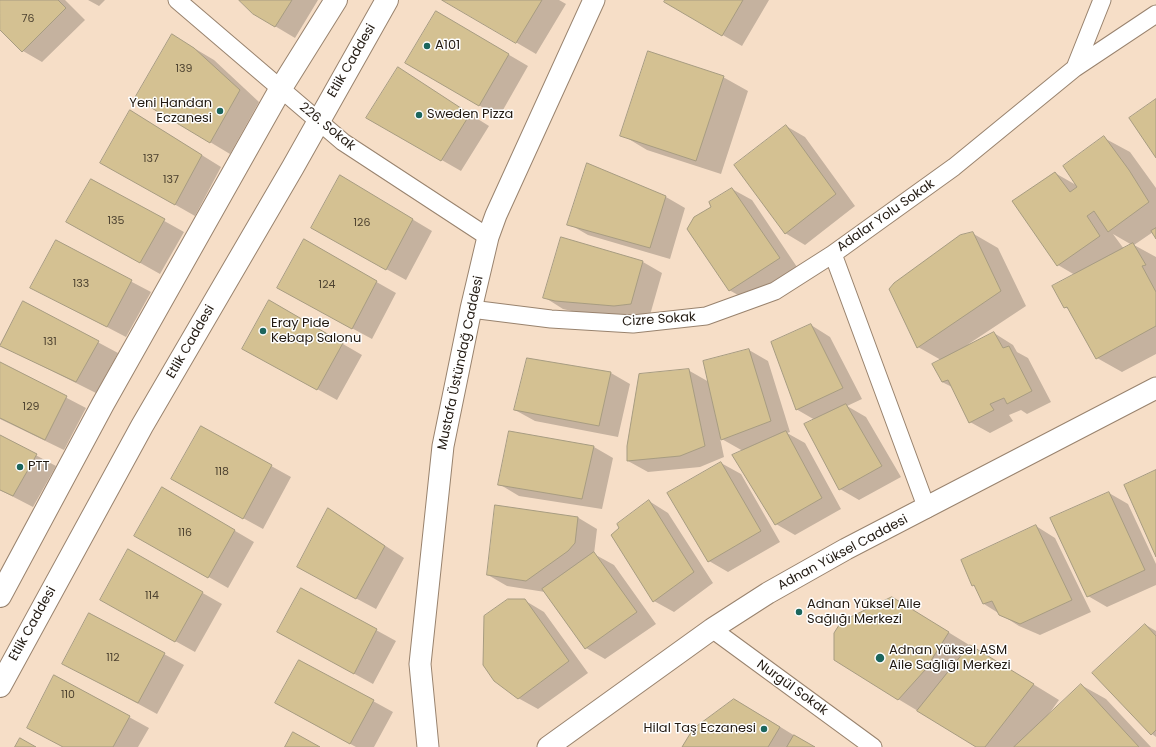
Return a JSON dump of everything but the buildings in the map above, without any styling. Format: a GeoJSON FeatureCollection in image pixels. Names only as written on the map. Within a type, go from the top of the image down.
{"type":"FeatureCollection","features":[{"type":"Feature","properties":{"kind":"main road"},"geometry":{"type":"LineString","coordinates":[[0,596],[103,404],[281,88],[336,0]]}},
{"type":"Feature","properties":{"kind":"main road","name":"Etlik Caddesi"},"geometry":{"type":"LineString","coordinates":[[0,686],[142,426],[293,168],[387,0]]}},
{"type":"Feature","properties":{"kind":"street","name":"226. Sokak"},"geometry":{"type":"LineString","coordinates":[[177,0],[343,142],[488,237]]}},
{"type":"Feature","properties":{"kind":"street","name":"Mustafa Üstündağ Caddesi"},"geometry":{"type":"LineString","coordinates":[[428,747],[420,664],[443,446],[471,309],[488,237],[496,215],[594,0]]}},
{"type":"Feature","properties":{"kind":"street","name":"Adalar Yolu Sokak"},"geometry":{"type":"LineString","coordinates":[[1075,68],[1102,0]]}},
{"type":"Feature","properties":{"kind":"street","name":"Adalar Yolu Sokak"},"geometry":{"type":"LineString","coordinates":[[927,508],[833,254],[954,167],[1075,68],[1156,14]]}},
{"type":"Feature","properties":{"kind":"street","name":"Cizre Sokak"},"geometry":{"type":"LineString","coordinates":[[471,309],[551,319],[633,324],[706,316],[775,291],[833,254]]}},
{"type":"Feature","properties":{"kind":"street","name":"Adnan Yüksel Caddesi"},"geometry":{"type":"LineString","coordinates":[[548,747],[712,629],[768,593],[846,549],[1156,388]]}},
{"type":"Feature","properties":{"kind":"street","name":"Nurgül Sokak"},"geometry":{"type":"LineString","coordinates":[[712,629],[873,747]]}},
{"type":"Feature","properties":{"kind":"place","name":"A101"},"geometry":{"type":"Point","coordinates":[427,46]}},
{"type":"Feature","properties":{"kind":"place","name":"Yeni Handan Eczanesi"},"geometry":{"type":"Point","coordinates":[220,111]}},
{"type":"Feature","properties":{"kind":"place","name":"Sweden Pizza"},"geometry":{"type":"Point","coordinates":[419,115]}},
{"type":"Feature","properties":{"kind":"place","name":"Eray Pide Kebap Salonu"},"geometry":{"type":"Point","coordinates":[263,331]}},
{"type":"Feature","properties":{"kind":"place","name":"PTT"},"geometry":{"type":"Point","coordinates":[20,467]}},
{"type":"Feature","properties":{"kind":"place","name":"Adnan Yüksel Aile Sağlığı Merkezi"},"geometry":{"type":"Point","coordinates":[799,612]}},
{"type":"Feature","properties":{"kind":"place","name":"Adnan Yüksel ASM Aile Sağlığı Merkezi"},"geometry":{"type":"Point","coordinates":[880,658]}},
{"type":"Feature","properties":{"kind":"place","name":"Hilal Taş Eczanesi"},"geometry":{"type":"Point","coordinates":[764,729]}}]}
